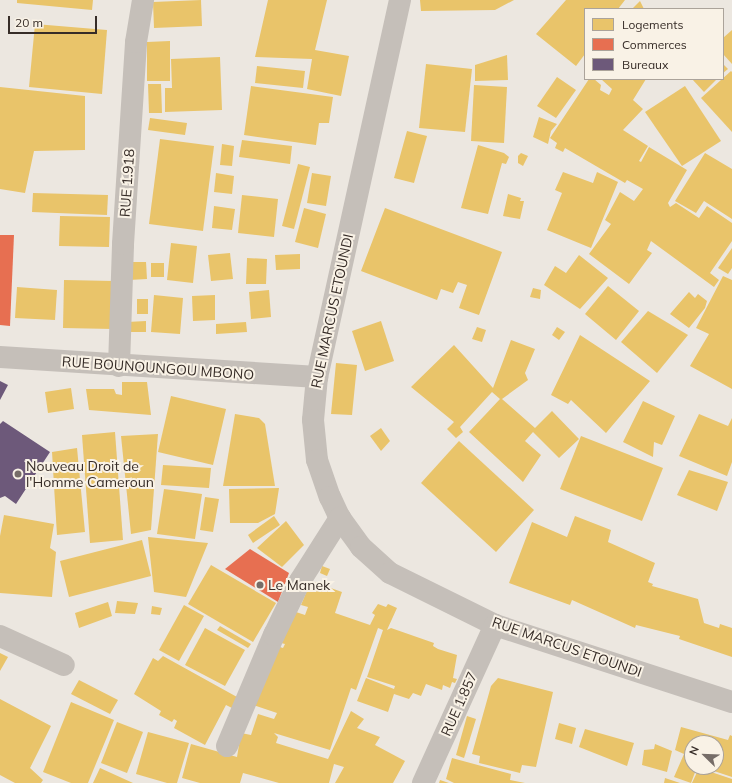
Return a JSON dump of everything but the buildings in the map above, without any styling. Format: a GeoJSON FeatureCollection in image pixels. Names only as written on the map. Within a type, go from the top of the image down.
{"type":"FeatureCollection","features":[{"type":"Feature","properties":{"kind":"street","name":"RUE 1.918"},"geometry":{"type":"LineString","coordinates":[[119,366],[122,244],[136,42],[143,0]]}},
{"type":"Feature","properties":{"kind":"street","name":"RUE MARCUS ETOUNDI"},"geometry":{"type":"LineString","coordinates":[[400,0],[317,377],[313,420],[318,460],[340,518],[361,547],[390,573],[495,625],[732,702]]}},
{"type":"Feature","properties":{"kind":"street","name":"RUE BOUNOUNGOU MBONO"},"geometry":{"type":"LineString","coordinates":[[0,357],[119,366],[317,377]]}},
{"type":"Feature","properties":{"kind":"street"},"geometry":{"type":"LineString","coordinates":[[227,746],[274,636],[300,581],[340,518]]}},
{"type":"Feature","properties":{"kind":"street","name":"RUE 1.857"},"geometry":{"type":"LineString","coordinates":[[423,783],[495,625]]}},
{"type":"Feature","properties":{"kind":"street"},"geometry":{"type":"LineString","coordinates":[[0,636],[64,665]]}},
{"type":"Feature","properties":{"kind":"place","name":"Nouveau Droit de l'Homme Cameroun"},"geometry":{"type":"Point","coordinates":[18,474]}},
{"type":"Feature","properties":{"kind":"place","name":"Le Manek"},"geometry":{"type":"Point","coordinates":[260,585]}}]}
